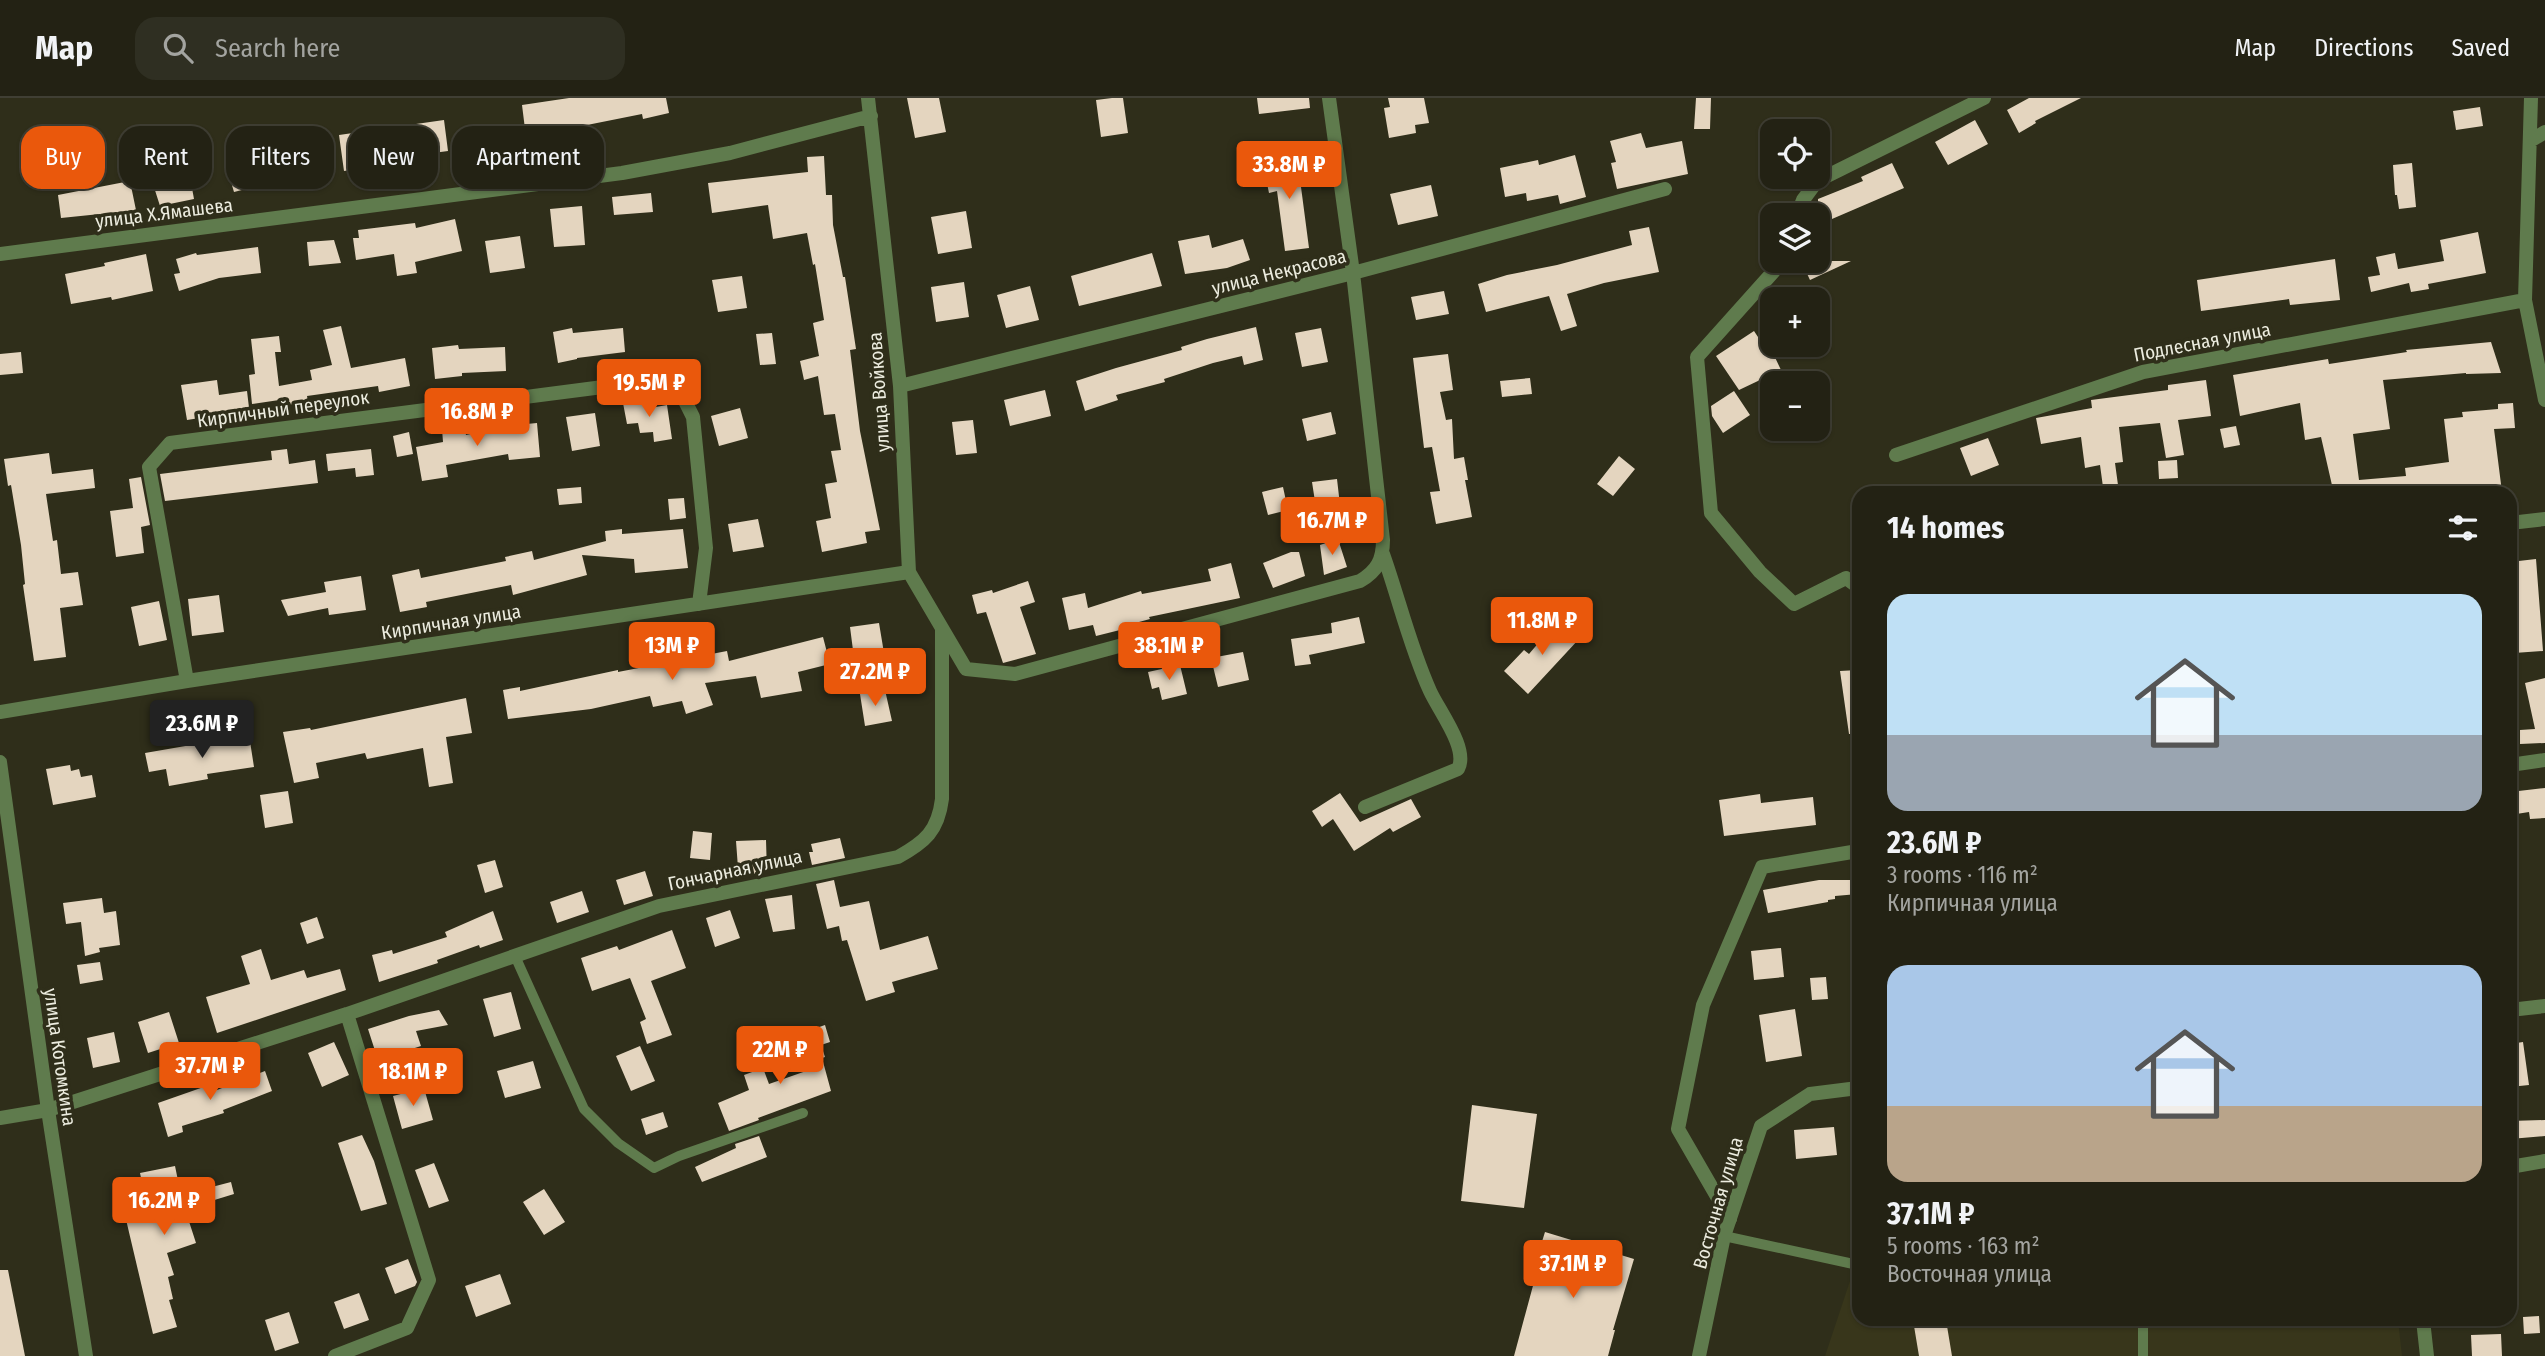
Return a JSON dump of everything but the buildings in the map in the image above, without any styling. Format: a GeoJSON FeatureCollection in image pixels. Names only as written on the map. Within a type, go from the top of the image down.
{"type":"FeatureCollection","features":[{"type":"Feature","properties":{"kind":"street","name":"улица Войкова"},"geometry":{"type":"LineString","coordinates":[[868,98],[900,386],[909,572],[966,669],[1015,674],[1360,581],[1371,575],[1383,554]]}},
{"type":"Feature","properties":{"kind":"street"},"geometry":{"type":"LineString","coordinates":[[1329,98],[1353,274],[1383,554],[1430,691],[1459,747],[1461,764],[1458,769],[1365,807]]}},
{"type":"Feature","properties":{"kind":"street"},"geometry":{"type":"LineString","coordinates":[[1802,203],[1817,181],[1984,98]]}},
{"type":"Feature","properties":{"kind":"street"},"geometry":{"type":"LineString","coordinates":[[2531,98],[2525,300],[2545,400]]}},
{"type":"Feature","properties":{"kind":"street","name":"улица Х.Ямашева"},"geometry":{"type":"LineString","coordinates":[[0,254],[622,173],[730,153],[870,116]]}},
{"type":"Feature","properties":{"kind":"street"},"geometry":{"type":"LineString","coordinates":[[2530,141],[2545,132]]}},
{"type":"Feature","properties":{"kind":"street","name":"улица Некрасова"},"geometry":{"type":"LineString","coordinates":[[900,386],[1353,274],[1665,189]]}},
{"type":"Feature","properties":{"kind":"street"},"geometry":{"type":"LineString","coordinates":[[1772,273],[1697,357],[1711,513],[1760,572],[1794,604],[1846,578],[1852,582]]}},
{"type":"Feature","properties":{"kind":"street","name":"Подлесная улица"},"geometry":{"type":"LineString","coordinates":[[1896,455],[2143,372],[2525,300]]}},
{"type":"Feature","properties":{"kind":"street","name":"Кирпичный переулок"},"geometry":{"type":"LineString","coordinates":[[187,681],[149,467],[170,443],[657,380],[680,391],[693,417],[706,548],[699,604]]}},
{"type":"Feature","properties":{"kind":"street"},"geometry":{"type":"LineString","coordinates":[[2517,522],[2545,519]]}},
{"type":"Feature","properties":{"kind":"street","name":"Кирпичная улица"},"geometry":{"type":"LineString","coordinates":[[0,712],[187,681],[909,572]]}},
{"type":"Feature","properties":{"kind":"street","name":"Гончарная улица"},"geometry":{"type":"LineString","coordinates":[[0,1118],[48,1110],[347,1014],[659,906],[898,857],[917,847],[940,818],[942,628]]}},
{"type":"Feature","properties":{"kind":"street"},"geometry":{"type":"LineString","coordinates":[[2517,764],[2545,760]]}},
{"type":"Feature","properties":{"kind":"street","name":"улица Котомкина"},"geometry":{"type":"LineString","coordinates":[[0,762],[48,1110],[86,1356]]}},
{"type":"Feature","properties":{"kind":"street"},"geometry":{"type":"LineString","coordinates":[[1730,1219],[1678,1129],[1703,1005],[1762,867],[1852,852]]}},
{"type":"Feature","properties":{"kind":"street"},"geometry":{"type":"LineString","coordinates":[[2517,1009],[2545,1006]]}},
{"type":"Feature","properties":{"kind":"street"},"geometry":{"type":"LineString","coordinates":[[335,1356],[407,1328],[429,1280],[347,1014]]}},
{"type":"Feature","properties":{"kind":"street","name":"Восточная улица"},"geometry":{"type":"LineString","coordinates":[[1699,1356],[1724,1236],[1761,1126],[1810,1094],[1852,1089]]}},
{"type":"Feature","properties":{"kind":"street"},"geometry":{"type":"LineString","coordinates":[[2517,1166],[2545,1161]]}},
{"type":"Feature","properties":{"kind":"street"},"geometry":{"type":"LineString","coordinates":[[2424,1326],[2427,1356]]}},
{"type":"Feature","properties":{"kind":"lane"},"geometry":{"type":"LineString","coordinates":[[515,956],[584,1109],[618,1143],[653,1168],[679,1156],[803,1113]]}},
{"type":"Feature","properties":{"kind":"lane"},"geometry":{"type":"LineString","coordinates":[[1724,1236],[1852,1264]]}},
{"type":"Feature","properties":{"kind":"lane"},"geometry":{"type":"LineString","coordinates":[[2143,1326],[2143,1356]]}},
{"type":"Feature","properties":{"kind":"shaded area"},"geometry":{"type":"Polygon","coordinates":[[[1852,1275],[1852,1326],[2399,1326],[2402,1356],[1825,1356],[1852,1275]]]}}]}
